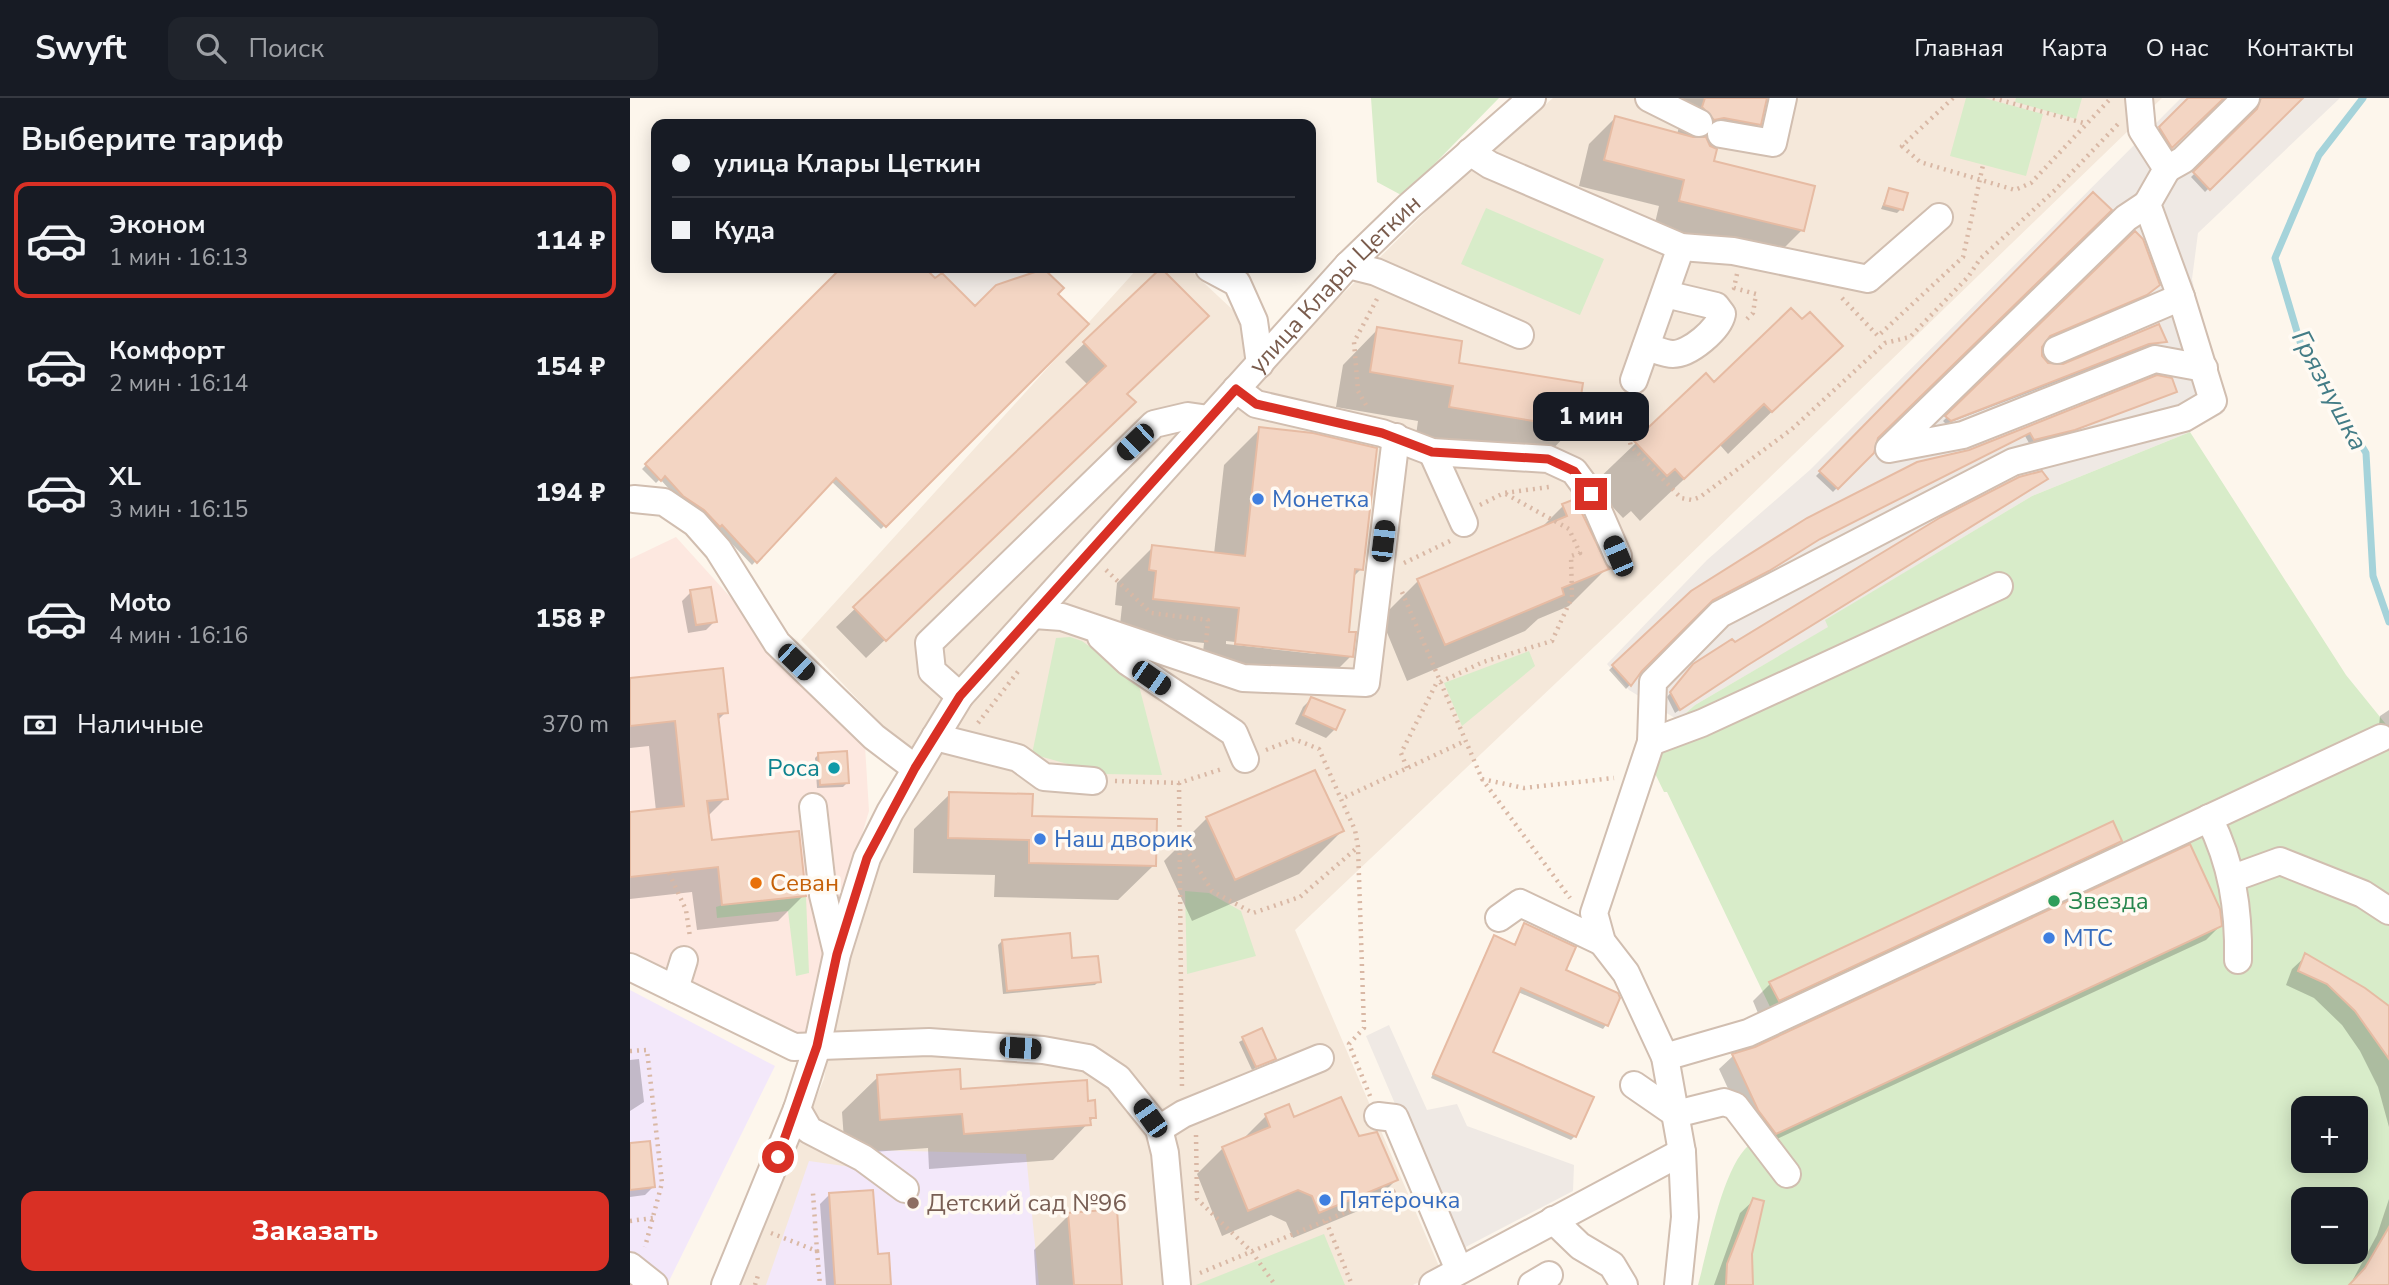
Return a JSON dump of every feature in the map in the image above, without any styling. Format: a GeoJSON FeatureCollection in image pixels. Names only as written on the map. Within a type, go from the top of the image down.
{"type":"FeatureCollection","features":[{"type":"Feature","properties":{"kind":"street","name":"улица Клары Цеткин"},"geometry":{"type":"LineString","coordinates":[[725,1285],[797,1109],[817,1046],[837,954],[867,858],[915,768],[960,696],[1348,265],[1532,98]]}},
{"type":"Feature","properties":{"kind":"street"},"geometry":{"type":"LineString","coordinates":[[1649,98],[1710,128],[1773,143],[1783,98]]}},
{"type":"Feature","properties":{"kind":"street"},"geometry":{"type":"LineString","coordinates":[[2204,368],[2155,359],[1963,436],[1889,449],[2126,218],[2147,204],[2167,169],[2183,160],[2245,98]]}},
{"type":"Feature","properties":{"kind":"street"},"geometry":{"type":"LineString","coordinates":[[2140,106],[2142,130],[2167,169]]}},
{"type":"Feature","properties":{"kind":"street"},"geometry":{"type":"LineString","coordinates":[[1470,152],[1490,166],[1681,247],[1733,251],[1868,279],[1939,217]]}},
{"type":"Feature","properties":{"kind":"street"},"geometry":{"type":"LineString","coordinates":[[1678,1285],[1685,1217],[1682,1152],[1665,1057],[1626,974],[1602,942],[1594,913],[1650,742],[1653,682],[1720,614],[2012,462],[2184,418],[2213,401],[2181,297],[2147,204]]}},
{"type":"Feature","properties":{"kind":"street"},"geometry":{"type":"LineString","coordinates":[[1634,380],[1681,247]]}},
{"type":"Feature","properties":{"kind":"street"},"geometry":{"type":"LineString","coordinates":[[1348,265],[1376,272],[1520,335]]}},
{"type":"Feature","properties":{"kind":"street"},"geometry":{"type":"LineString","coordinates":[[1218,273],[1237,283],[1254,321],[1260,364]]}},
{"type":"Feature","properties":{"kind":"street"},"geometry":{"type":"LineString","coordinates":[[1646,346],[1673,354],[1688,350],[1721,321],[1723,313],[1716,306],[1665,294]]}},
{"type":"Feature","properties":{"kind":"street"},"geometry":{"type":"LineString","coordinates":[[2057,350],[2181,297]]}},
{"type":"Feature","properties":{"kind":"street"},"geometry":{"type":"LineString","coordinates":[[1236,389],[1256,404],[1389,435],[1432,452],[1548,459],[1574,471],[1591,494],[1618,556]]}},
{"type":"Feature","properties":{"kind":"street"},"geometry":{"type":"LineString","coordinates":[[960,696],[932,671],[929,643],[1154,424],[1188,416],[1209,419]]}},
{"type":"Feature","properties":{"kind":"street"},"geometry":{"type":"LineString","coordinates":[[1034,615],[1062,617],[1095,631],[1243,678],[1366,683],[1377,593],[1389,435]]}},
{"type":"Feature","properties":{"kind":"street"},"geometry":{"type":"LineString","coordinates":[[1432,452],[1464,523]]}},
{"type":"Feature","properties":{"kind":"street"},"geometry":{"type":"LineString","coordinates":[[634,499],[664,502],[695,523],[718,548],[777,643],[874,737],[915,768]]}},
{"type":"Feature","properties":{"kind":"street"},"geometry":{"type":"LineString","coordinates":[[1650,742],[1702,723],[1999,586]]}},
{"type":"Feature","properties":{"kind":"street"},"geometry":{"type":"LineString","coordinates":[[1095,631],[1128,662],[1234,733],[1245,759]]}},
{"type":"Feature","properties":{"kind":"street"},"geometry":{"type":"LineString","coordinates":[[935,737],[1018,758],[1044,777],[1093,780]]}},
{"type":"Feature","properties":{"kind":"street"},"geometry":{"type":"LineString","coordinates":[[1665,1057],[1748,1033],[2381,738]]}},
{"type":"Feature","properties":{"kind":"street"},"geometry":{"type":"LineString","coordinates":[[813,807],[822,895],[837,954]]}},
{"type":"Feature","properties":{"kind":"street"},"geometry":{"type":"LineString","coordinates":[[2209,818],[2233,878],[2238,916],[2238,960]]}},
{"type":"Feature","properties":{"kind":"street"},"geometry":{"type":"LineString","coordinates":[[2233,878],[2280,861],[2363,894],[2389,911]]}},
{"type":"Feature","properties":{"kind":"street"},"geometry":{"type":"LineString","coordinates":[[1499,918],[1520,903],[1602,942]]}},
{"type":"Feature","properties":{"kind":"street"},"geometry":{"type":"LineString","coordinates":[[675,989],[687,954]]}},
{"type":"Feature","properties":{"kind":"street"},"geometry":{"type":"LineString","coordinates":[[630,967],[794,1047],[929,1042],[1043,1050],[1088,1058],[1118,1077],[1159,1129],[1165,1153],[1177,1284]]}},
{"type":"Feature","properties":{"kind":"street"},"geometry":{"type":"LineString","coordinates":[[1159,1129],[1183,1114],[1320,1058]]}},
{"type":"Feature","properties":{"kind":"street"},"geometry":{"type":"LineString","coordinates":[[1634,1086],[1676,1114],[1724,1102],[1735,1106],[1787,1174]]}},
{"type":"Feature","properties":{"kind":"street"},"geometry":{"type":"LineString","coordinates":[[797,1109],[809,1130],[863,1158],[905,1189]]}},
{"type":"Feature","properties":{"kind":"street"},"geometry":{"type":"LineString","coordinates":[[1378,1116],[1395,1118],[1459,1270]]}},
{"type":"Feature","properties":{"kind":"street"},"geometry":{"type":"LineString","coordinates":[[1433,1285],[1682,1152]]}},
{"type":"Feature","properties":{"kind":"street"},"geometry":{"type":"LineString","coordinates":[[1553,1220],[1580,1246],[1612,1265],[1624,1285]]}},
{"type":"Feature","properties":{"kind":"path"},"geometry":{"type":"LineString","coordinates":[[1953,98],[1902,146],[1920,162],[2009,189],[2021,189],[2031,183],[2111,98]]}},
{"type":"Feature","properties":{"kind":"path"},"geometry":{"type":"LineString","coordinates":[[1993,98],[2087,124]]}},
{"type":"Feature","properties":{"kind":"path"},"geometry":{"type":"LineString","coordinates":[[1635,417],[1627,432],[1631,446],[1681,498],[1692,500],[1700,497],[1792,429],[1885,343],[1910,337],[1968,277],[1980,259],[2055,190],[2124,118],[2140,106]]}},
{"type":"Feature","properties":{"kind":"path"},"geometry":{"type":"LineString","coordinates":[[1383,289],[1354,342],[1358,391],[1389,435]]}},
{"type":"Feature","properties":{"kind":"path"},"geometry":{"type":"LineString","coordinates":[[1736,289],[1753,293]]}},
{"type":"Feature","properties":{"kind":"path"},"geometry":{"type":"LineString","coordinates":[[1407,768],[1401,753],[1436,684],[1483,662],[1552,641],[1572,597],[1571,556],[1580,553],[1569,529],[1504,493]]}},
{"type":"Feature","properties":{"kind":"path"},"geometry":{"type":"LineString","coordinates":[[1377,593],[1402,592],[1482,779],[1578,909]]}},
{"type":"Feature","properties":{"kind":"path"},"geometry":{"type":"LineString","coordinates":[[1093,780],[1180,783],[1192,781],[1293,739],[1319,750],[1355,830],[1358,847],[1364,1028],[1349,1044],[1378,1116]]}},
{"type":"Feature","properties":{"kind":"path"},"geometry":{"type":"LineString","coordinates":[[1341,799],[1465,741]]}},
{"type":"Feature","properties":{"kind":"path"},"geometry":{"type":"LineString","coordinates":[[1482,779],[1524,788],[1640,775]]}},
{"type":"Feature","properties":{"kind":"path"},"geometry":{"type":"LineString","coordinates":[[1180,783],[1183,1114],[1185,1124],[1196,1133],[1197,1199],[1252,1252],[1275,1285]]}},
{"type":"Feature","properties":{"kind":"path"},"geometry":{"type":"LineString","coordinates":[[1181,840],[1212,891],[1254,913],[1300,897],[1358,847]]}},
{"type":"Feature","properties":{"kind":"path"},"geometry":{"type":"LineString","coordinates":[[669,873],[686,911],[687,954]]}},
{"type":"Feature","properties":{"kind":"path"},"geometry":{"type":"LineString","coordinates":[[630,1051],[647,1050],[662,1182],[641,1274]]}},
{"type":"Feature","properties":{"kind":"path"},"geometry":{"type":"LineString","coordinates":[[1177,1284],[1404,1188]]}},
{"type":"Feature","properties":{"kind":"path"},"geometry":{"type":"LineString","coordinates":[[813,1193],[820,1285]]}},
{"type":"Feature","properties":{"kind":"path"},"geometry":{"type":"LineString","coordinates":[[630,1221],[653,1218]]}},
{"type":"Feature","properties":{"kind":"path"},"geometry":{"type":"LineString","coordinates":[[1326,1221],[1352,1285]]}},
{"type":"Feature","properties":{"kind":"path"},"geometry":{"type":"LineString","coordinates":[[771,1233],[817,1251]]}},
{"type":"Feature","properties":{"kind":"shaded area"},"geometry":{"type":"Polygon","coordinates":[[[1553,98],[2162,98],[1614,628],[1295,930],[1441,1271],[1413,1285],[738,1285],[824,1079],[837,996],[893,825],[928,773],[801,640],[1133,273],[1193,273],[1281,355],[1455,183],[1553,98]]]}},
{"type":"Feature","properties":{"kind":"shaded area"},"geometry":{"type":"Polygon","coordinates":[[[2181,98],[2340,98],[2198,233],[2192,279],[2223,413],[2190,432],[2032,496],[1826,620],[1829,627],[1695,705],[1678,720],[1629,690],[1607,664],[1707,560],[1811,469],[2181,98]]]}},
{"type":"Feature","properties":{"kind":"shaded area"},"geometry":{"type":"Polygon","coordinates":[[[942,273],[1033,273],[996,285],[975,306],[942,273]]]}},
{"type":"Feature","properties":{"kind":"shaded area"},"geometry":{"type":"Polygon","coordinates":[[[676,537],[865,746],[869,811],[840,908],[810,1040],[630,960],[630,559],[676,537]]]}},
{"type":"Feature","properties":{"kind":"shaded area"},"geometry":{"type":"Polygon","coordinates":[[[630,990],[775,1066],[667,1285],[630,1285],[630,990]]]}},
{"type":"Feature","properties":{"kind":"shaded area"},"geometry":{"type":"Polygon","coordinates":[[[1389,1025],[1427,1110],[1457,1104],[1467,1126],[1574,1165],[1573,1191],[1458,1251],[1366,1036],[1389,1025]]]}},
{"type":"Feature","properties":{"kind":"shaded area","name":"Детский сад №96"},"geometry":{"type":"Polygon","coordinates":[[[867,1150],[1026,1154],[1039,1285],[766,1285],[809,1161],[858,1168],[867,1150]]]}},
{"type":"Feature","properties":{"kind":"green space"},"geometry":{"type":"Polygon","coordinates":[[[1371,98],[1499,98],[1403,196],[1377,182],[1371,98]]]}},
{"type":"Feature","properties":{"kind":"green space"},"geometry":{"type":"Polygon","coordinates":[[[1966,98],[1984,98],[2043,114],[2026,176],[1950,156],[1966,98]]]}},
{"type":"Feature","properties":{"kind":"green space"},"geometry":{"type":"Polygon","coordinates":[[[2016,98],[2082,98],[2076,119],[2015,102],[2016,98]]]}},
{"type":"Feature","properties":{"kind":"green space"},"geometry":{"type":"Polygon","coordinates":[[[1486,208],[1604,259],[1580,315],[1461,264],[1486,208]]]}},
{"type":"Feature","properties":{"kind":"green space","name":"Звезда"},"geometry":{"type":"Polygon","coordinates":[[[2190,432],[2346,675],[2389,728],[2389,1285],[1698,1285],[1722,1194],[1736,1161],[1747,1147],[1770,1136],[1731,1052],[1752,1042],[1771,1009],[1667,792],[1664,792],[1649,761],[1678,720],[1695,705],[1828,627],[1825,620],[2032,496],[2190,432]]]}},
{"type":"Feature","properties":{"kind":"green space"},"geometry":{"type":"Polygon","coordinates":[[[1070,637],[1082,641],[1138,682],[1162,775],[1103,774],[1032,754],[1056,638],[1070,637]]]}},
{"type":"Feature","properties":{"kind":"green space"},"geometry":{"type":"Polygon","coordinates":[[[1529,651],[1535,666],[1462,726],[1444,683],[1529,651]]]}},
{"type":"Feature","properties":{"kind":"green space"},"geometry":{"type":"Polygon","coordinates":[[[1185,891],[1209,893],[1241,911],[1256,956],[1187,974],[1185,891]]]}},
{"type":"Feature","properties":{"kind":"green space"},"geometry":{"type":"Polygon","coordinates":[[[806,896],[809,973],[796,976],[788,911],[717,918],[716,907],[722,905],[806,896]]]}},
{"type":"Feature","properties":{"kind":"green space"},"geometry":{"type":"Polygon","coordinates":[[[1324,1234],[1345,1285],[1196,1285],[1324,1234]]]}},
{"type":"Feature","properties":{"kind":"building"},"geometry":{"type":"Polygon","coordinates":[[[1705,98],[1767,98],[1761,125],[1724,118],[1714,120],[1702,107],[1705,98]]]}},
{"type":"Feature","properties":{"kind":"building"},"geometry":{"type":"Polygon","coordinates":[[[2188,98],[2224,98],[2172,148],[2159,127],[2188,98]]]}},
{"type":"Feature","properties":{"kind":"building"},"geometry":{"type":"Polygon","coordinates":[[[2261,98],[2303,98],[2210,190],[2193,172],[2257,109],[2261,98]]]}},
{"type":"Feature","properties":{"kind":"building"},"geometry":{"type":"Polygon","coordinates":[[[1615,116],[1693,137],[1706,137],[1710,146],[1717,149],[1714,161],[1815,186],[1804,231],[1679,201],[1684,180],[1604,160],[1615,116]]]}},
{"type":"Feature","properties":{"kind":"building"},"geometry":{"type":"Polygon","coordinates":[[[1889,188],[1908,193],[1903,210],[1884,205],[1889,188]]]}},
{"type":"Feature","properties":{"kind":"building"},"geometry":{"type":"Polygon","coordinates":[[[2093,192],[2112,210],[1878,438],[1874,453],[1838,489],[1819,471],[2093,192]]]}},
{"type":"Feature","properties":{"kind":"building"},"geometry":{"type":"Polygon","coordinates":[[[2135,231],[2143,239],[2160,285],[2147,295],[2050,336],[2042,347],[2042,356],[2048,363],[2063,364],[2159,324],[2167,342],[2149,344],[1951,421],[1945,416],[2135,231]]]}},
{"type":"Feature","properties":{"kind":"building"},"geometry":{"type":"Polygon","coordinates":[[[836,273],[930,273],[935,278],[942,273],[975,306],[996,285],[1032,273],[1048,273],[1064,288],[1058,294],[1089,324],[886,527],[836,478],[757,563],[722,525],[720,527],[704,510],[683,496],[665,476],[661,481],[645,464],[836,273]]]}},
{"type":"Feature","properties":{"kind":"building"},"geometry":{"type":"Polygon","coordinates":[[[1156,273],[1166,273],[1209,316],[1127,394],[1136,402],[886,641],[853,607],[1106,366],[1083,342],[1156,273]]]}},
{"type":"Feature","properties":{"kind":"building"},"geometry":{"type":"Polygon","coordinates":[[[1791,308],[1802,319],[1810,312],[1843,346],[1772,412],[1764,404],[1684,479],[1675,469],[1667,476],[1634,441],[1706,373],[1714,382],[1791,308]]]}},
{"type":"Feature","properties":{"kind":"building"},"geometry":{"type":"Polygon","coordinates":[[[1377,327],[1462,341],[1459,363],[1583,383],[1576,428],[1449,407],[1453,386],[1370,372],[1377,327]]]}},
{"type":"Feature","properties":{"kind":"building"},"geometry":{"type":"Polygon","coordinates":[[[2157,375],[2172,378],[2177,392],[2075,430],[2034,440],[2030,433],[1820,539],[1769,571],[1713,600],[1642,671],[1631,686],[1612,665],[1691,591],[1807,518],[1917,462],[1969,450],[2157,375]]]}},
{"type":"Feature","properties":{"kind":"building"},"geometry":{"type":"Polygon","coordinates":[[[1259,427],[1313,433],[1377,448],[1363,570],[1355,569],[1349,632],[1356,632],[1353,657],[1235,644],[1239,608],[1153,599],[1156,571],[1149,570],[1152,545],[1245,556],[1259,427]]]}},
{"type":"Feature","properties":{"kind":"building"},"geometry":{"type":"Polygon","coordinates":[[[2042,471],[2048,479],[1680,710],[1670,692],[1693,664],[1732,639],[1735,642],[1941,517],[2019,477],[2042,471]]]}},
{"type":"Feature","properties":{"kind":"building"},"geometry":{"type":"Polygon","coordinates":[[[1575,499],[1609,569],[1562,588],[1564,595],[1445,645],[1417,579],[1567,516],[1562,504],[1575,499]]]}},
{"type":"Feature","properties":{"kind":"building"},"geometry":{"type":"Polygon","coordinates":[[[711,587],[717,622],[696,625],[690,590],[711,587]]]}},
{"type":"Feature","properties":{"kind":"building"},"geometry":{"type":"Polygon","coordinates":[[[723,668],[728,713],[718,714],[728,799],[707,801],[712,840],[799,831],[806,896],[722,905],[718,867],[630,877],[630,812],[684,806],[675,721],[630,726],[630,678],[723,668]]]}},
{"type":"Feature","properties":{"kind":"building"},"geometry":{"type":"Polygon","coordinates":[[[1311,697],[1345,710],[1336,730],[1303,715],[1311,697]]]}},
{"type":"Feature","properties":{"kind":"building","name":"Роса"},"geometry":{"type":"Polygon","coordinates":[[[847,751],[849,783],[820,785],[818,753],[847,751]]]}},
{"type":"Feature","properties":{"kind":"building"},"geometry":{"type":"Polygon","coordinates":[[[1315,770],[1344,831],[1235,880],[1206,817],[1315,770]]]}},
{"type":"Feature","properties":{"kind":"building"},"geometry":{"type":"Polygon","coordinates":[[[949,792],[1033,794],[1032,816],[1157,819],[1156,866],[1029,863],[1029,840],[948,838],[949,792]]]}},
{"type":"Feature","properties":{"kind":"building"},"geometry":{"type":"Polygon","coordinates":[[[2113,821],[2122,841],[1779,1001],[1769,982],[2113,821]]]}},
{"type":"Feature","properties":{"kind":"building"},"geometry":{"type":"Polygon","coordinates":[[[2190,844],[2220,909],[2222,926],[1776,1134],[1758,1110],[1732,1054],[1755,1047],[2190,844]]]}},
{"type":"Feature","properties":{"kind":"building"},"geometry":{"type":"Polygon","coordinates":[[[1524,923],[1576,947],[1566,970],[1618,993],[1620,998],[1608,1026],[1521,988],[1493,1052],[1594,1097],[1576,1137],[1433,1074],[1494,935],[1515,945],[1524,923]]]}},
{"type":"Feature","properties":{"kind":"building"},"geometry":{"type":"Polygon","coordinates":[[[1070,933],[1072,958],[1098,956],[1101,982],[1007,991],[1002,940],[1070,933]]]}},
{"type":"Feature","properties":{"kind":"building"},"geometry":{"type":"Polygon","coordinates":[[[2305,953],[2365,988],[2389,1006],[2389,1059],[2355,1011],[2327,984],[2298,971],[2305,953]]]}},
{"type":"Feature","properties":{"kind":"building"},"geometry":{"type":"Polygon","coordinates":[[[1262,1028],[1276,1059],[1256,1067],[1242,1037],[1262,1028]]]}},
{"type":"Feature","properties":{"kind":"building"},"geometry":{"type":"Polygon","coordinates":[[[960,1069],[961,1089],[1087,1080],[1088,1101],[1095,1100],[1096,1118],[1090,1118],[1091,1125],[964,1134],[962,1114],[880,1120],[877,1075],[960,1069]]]}},
{"type":"Feature","properties":{"kind":"building"},"geometry":{"type":"Polygon","coordinates":[[[1341,1097],[1359,1136],[1377,1132],[1398,1180],[1319,1213],[1312,1196],[1298,1190],[1248,1211],[1222,1147],[1270,1127],[1265,1114],[1289,1104],[1294,1117],[1341,1097]]]}},
{"type":"Feature","properties":{"kind":"building"},"geometry":{"type":"Polygon","coordinates":[[[650,1141],[655,1187],[630,1190],[630,1143],[650,1141]]]}},
{"type":"Feature","properties":{"kind":"building"},"geometry":{"type":"Polygon","coordinates":[[[873,1190],[878,1254],[889,1253],[891,1285],[835,1285],[829,1193],[873,1190]]]}},
{"type":"Feature","properties":{"kind":"building"},"geometry":{"type":"Polygon","coordinates":[[[1753,1198],[1764,1201],[1752,1254],[1753,1285],[1726,1285],[1727,1264],[1753,1198]]]}},
{"type":"Feature","properties":{"kind":"building"},"geometry":{"type":"Polygon","coordinates":[[[1117,1209],[1122,1285],[1074,1285],[1068,1213],[1117,1209]]]}},
{"type":"Feature","properties":{"kind":"building"},"geometry":{"type":"Polygon","coordinates":[[[2389,1227],[2389,1285],[2349,1285],[2368,1263],[2389,1227]]]}},
{"type":"Feature","properties":{"kind":"waterway","name":"Грязнушка"},"geometry":{"type":"LineString","coordinates":[[2363,98],[2319,155],[2275,258],[2301,345],[2366,453],[2373,576],[2389,622]]}},
{"type":"Feature","properties":{"kind":"place","name":"Монетка"},"geometry":{"type":"Point","coordinates":[1258,499]}},
{"type":"Feature","properties":{"kind":"place","name":"Роса"},"geometry":{"type":"Point","coordinates":[834,768]}},
{"type":"Feature","properties":{"kind":"place","name":"Наш дворик"},"geometry":{"type":"Point","coordinates":[1040,839]}},
{"type":"Feature","properties":{"kind":"place","name":"Севан"},"geometry":{"type":"Point","coordinates":[756,883]}},
{"type":"Feature","properties":{"kind":"place","name":"Звезда"},"geometry":{"type":"Point","coordinates":[2054,901]}},
{"type":"Feature","properties":{"kind":"place","name":"МТС"},"geometry":{"type":"Point","coordinates":[2049,938]}},
{"type":"Feature","properties":{"kind":"place","name":"Пятёрочка"},"geometry":{"type":"Point","coordinates":[1325,1200]}},
{"type":"Feature","properties":{"kind":"place","name":"Детский сад №96"},"geometry":{"type":"Point","coordinates":[913,1203]}},
{"type":"Feature","properties":{"kind":"route"},"geometry":{"type":"LineString","coordinates":[[778,1157],[817,1046],[837,954],[867,858],[915,768],[960,696],[1236,389],[1256,404],[1382,433],[1432,452],[1458,456],[1548,459],[1574,471],[1591,494]]}}]}
